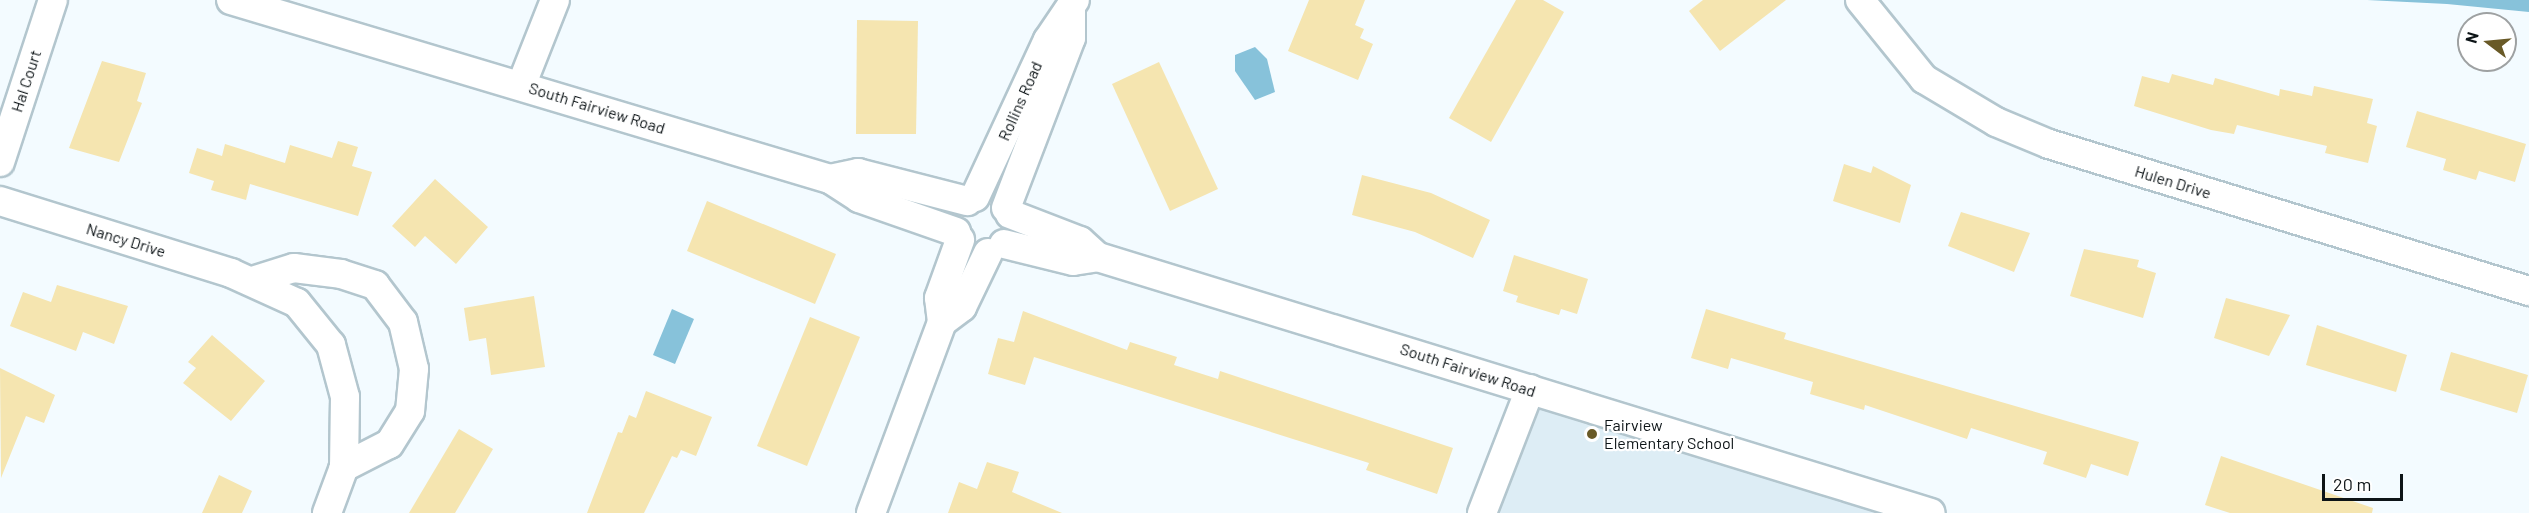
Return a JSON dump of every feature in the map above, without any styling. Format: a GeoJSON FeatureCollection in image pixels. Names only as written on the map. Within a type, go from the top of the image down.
{"type":"FeatureCollection","features":[{"type":"Feature","properties":{"kind":"street","name":"Hal Court"},"geometry":{"type":"LineString","coordinates":[[0,162],[53,0]]}},
{"type":"Feature","properties":{"kind":"street","name":"South Fairview Road"},"geometry":{"type":"LineString","coordinates":[[231,0],[830,179],[859,198],[958,236]]}},
{"type":"Feature","properties":{"kind":"street"},"geometry":{"type":"LineString","coordinates":[[521,86],[555,0]]}},
{"type":"Feature","properties":{"kind":"street","name":"Hulen Drive"},"geometry":{"type":"LineString","coordinates":[[1860,0],[1924,79],[1996,122],[2049,144],[2529,291]]}},
{"type":"Feature","properties":{"kind":"street","name":"Rollins Road"},"geometry":{"type":"LineString","coordinates":[[971,199],[1048,40],[1073,4]]}},
{"type":"Feature","properties":{"kind":"street","name":"Rollins Road"},"geometry":{"type":"LineString","coordinates":[[1008,211],[1071,38],[1073,4]]}},
{"type":"Feature","properties":{"kind":"street"},"geometry":{"type":"LineString","coordinates":[[830,179],[858,173],[971,199],[992,197],[1008,211],[1080,241],[1098,256]]}},
{"type":"Feature","properties":{"kind":"street"},"geometry":{"type":"LineString","coordinates":[[871,513],[942,322],[939,298],[958,236],[957,215],[971,199]]}},
{"type":"Feature","properties":{"kind":"street","name":"Nancy Drive"},"geometry":{"type":"LineString","coordinates":[[0,201],[252,281],[297,303],[331,345],[345,397],[344,466]]}},
{"type":"Feature","properties":{"kind":"street"},"geometry":{"type":"LineString","coordinates":[[942,322],[962,307],[996,248],[1011,230],[1008,211]]}},
{"type":"Feature","properties":{"kind":"street"},"geometry":{"type":"LineString","coordinates":[[958,236],[973,251],[996,248]]}},
{"type":"Feature","properties":{"kind":"street","name":"South Fairview Road"},"geometry":{"type":"LineString","coordinates":[[996,248],[1073,261],[1098,256],[1931,513]]}},
{"type":"Feature","properties":{"kind":"street"},"geometry":{"type":"LineString","coordinates":[[252,281],[294,268],[342,274],[375,285],[403,322],[414,369],[410,411],[389,444],[344,466],[327,513]]}},
{"type":"Feature","properties":{"kind":"street"},"geometry":{"type":"LineString","coordinates":[[1482,513],[1530,390]]}},
{"type":"Feature","properties":{"kind":"shaded area","name":"Fairview Elementary School"},"geometry":{"type":"Polygon","coordinates":[[[1530,389],[1931,513],[1482,513],[1530,389]]]}},
{"type":"Feature","properties":{"kind":"water"},"geometry":{"type":"Polygon","coordinates":[[[2367,0],[2529,0],[2529,12],[2447,4],[2367,0]]]}},
{"type":"Feature","properties":{"kind":"water"},"geometry":{"type":"Polygon","coordinates":[[[1255,47],[1267,59],[1275,92],[1255,100],[1235,71],[1235,55],[1255,47]]]}},
{"type":"Feature","properties":{"kind":"water"},"geometry":{"type":"Polygon","coordinates":[[[672,309],[694,319],[675,364],[653,355],[672,309]]]}},
{"type":"Feature","properties":{"kind":"building"},"geometry":{"type":"Polygon","coordinates":[[[1309,0],[1365,0],[1355,25],[1364,29],[1360,38],[1373,44],[1358,80],[1288,51],[1309,0]]]}},
{"type":"Feature","properties":{"kind":"building"},"geometry":{"type":"Polygon","coordinates":[[[1516,0],[1543,0],[1564,12],[1491,142],[1449,118],[1516,0]]]}},
{"type":"Feature","properties":{"kind":"building"},"geometry":{"type":"Polygon","coordinates":[[[1703,0],[1786,0],[1720,51],[1689,11],[1703,0]]]}},
{"type":"Feature","properties":{"kind":"building"},"geometry":{"type":"Polygon","coordinates":[[[857,20],[918,21],[916,134],[856,134],[857,20]]]}},
{"type":"Feature","properties":{"kind":"building"},"geometry":{"type":"Polygon","coordinates":[[[102,61],[146,73],[137,101],[142,103],[119,162],[69,148],[102,61]]]}},
{"type":"Feature","properties":{"kind":"building"},"geometry":{"type":"Polygon","coordinates":[[[1159,62],[1218,189],[1170,211],[1112,84],[1159,62]]]}},
{"type":"Feature","properties":{"kind":"building"},"geometry":{"type":"Polygon","coordinates":[[[2172,74],[2213,85],[2215,78],[2279,96],[2280,89],[2312,96],[2314,86],[2373,99],[2367,123],[2377,126],[2368,163],[2325,153],[2327,146],[2237,125],[2234,134],[2211,130],[2134,106],[2142,76],[2169,83],[2172,74]]]}},
{"type":"Feature","properties":{"kind":"building"},"geometry":{"type":"Polygon","coordinates":[[[2417,111],[2526,144],[2515,182],[2479,171],[2476,180],[2443,170],[2446,159],[2406,147],[2417,111]]]}},
{"type":"Feature","properties":{"kind":"building"},"geometry":{"type":"Polygon","coordinates":[[[338,141],[358,147],[352,166],[372,172],[358,216],[250,184],[246,200],[211,190],[214,181],[189,173],[197,148],[222,156],[225,144],[285,163],[290,145],[332,158],[338,141]]]}},
{"type":"Feature","properties":{"kind":"building"},"geometry":{"type":"Polygon","coordinates":[[[1844,164],[1871,173],[1873,166],[1911,185],[1900,223],[1833,201],[1844,164]]]}},
{"type":"Feature","properties":{"kind":"building"},"geometry":{"type":"Polygon","coordinates":[[[1362,175],[1431,193],[1490,220],[1473,258],[1415,232],[1352,215],[1362,175]]]}},
{"type":"Feature","properties":{"kind":"building"},"geometry":{"type":"Polygon","coordinates":[[[435,179],[488,227],[456,264],[425,236],[415,247],[392,226],[435,179]]]}},
{"type":"Feature","properties":{"kind":"building"},"geometry":{"type":"Polygon","coordinates":[[[707,201],[836,254],[815,304],[687,251],[707,201]]]}},
{"type":"Feature","properties":{"kind":"building"},"geometry":{"type":"Polygon","coordinates":[[[1961,212],[2030,233],[2014,272],[1948,246],[1961,212]]]}},
{"type":"Feature","properties":{"kind":"building"},"geometry":{"type":"Polygon","coordinates":[[[2084,249],[2139,260],[2137,267],[2156,273],[2143,318],[2070,296],[2084,249]]]}},
{"type":"Feature","properties":{"kind":"building"},"geometry":{"type":"Polygon","coordinates":[[[1514,255],[1588,279],[1577,314],[1561,309],[1559,315],[1516,302],[1518,296],[1503,291],[1514,255]]]}},
{"type":"Feature","properties":{"kind":"building"},"geometry":{"type":"Polygon","coordinates":[[[57,285],[128,306],[114,344],[83,332],[76,351],[10,326],[23,292],[51,302],[57,285]]]}},
{"type":"Feature","properties":{"kind":"building"},"geometry":{"type":"Polygon","coordinates":[[[534,296],[545,367],[491,375],[486,338],[469,341],[464,308],[534,296]]]}},
{"type":"Feature","properties":{"kind":"building"},"geometry":{"type":"Polygon","coordinates":[[[2226,298],[2290,315],[2269,356],[2214,338],[2226,298]]]}},
{"type":"Feature","properties":{"kind":"building"},"geometry":{"type":"Polygon","coordinates":[[[1706,309],[1786,333],[1784,339],[2139,442],[2128,476],[2091,464],[2086,478],[2043,464],[2047,452],[1971,428],[1967,439],[1865,405],[1864,410],[1810,394],[1813,382],[1731,358],[1728,369],[1691,358],[1706,309]]]}},
{"type":"Feature","properties":{"kind":"building"},"geometry":{"type":"Polygon","coordinates":[[[1023,311],[1127,350],[1130,342],[1177,357],[1174,365],[1218,379],[1220,371],[1453,448],[1437,494],[1366,470],[1369,463],[1034,357],[1025,385],[988,374],[998,338],[1014,342],[1023,311]]]}},
{"type":"Feature","properties":{"kind":"building"},"geometry":{"type":"Polygon","coordinates":[[[810,317],[860,337],[807,466],[757,446],[810,317]]]}},
{"type":"Feature","properties":{"kind":"building"},"geometry":{"type":"Polygon","coordinates":[[[2317,325],[2407,355],[2396,392],[2306,365],[2317,325]]]}},
{"type":"Feature","properties":{"kind":"building"},"geometry":{"type":"Polygon","coordinates":[[[212,335],[265,381],[231,421],[183,383],[196,368],[188,362],[212,335]]]}},
{"type":"Feature","properties":{"kind":"building"},"geometry":{"type":"Polygon","coordinates":[[[2451,352],[2528,375],[2517,413],[2440,390],[2451,352]]]}},
{"type":"Feature","properties":{"kind":"building"},"geometry":{"type":"Polygon","coordinates":[[[0,368],[55,395],[44,423],[26,416],[1,478],[0,368]]]}},
{"type":"Feature","properties":{"kind":"building"},"geometry":{"type":"Polygon","coordinates":[[[646,391],[712,417],[696,456],[681,450],[677,458],[672,456],[644,513],[587,513],[618,432],[622,433],[629,415],[636,418],[646,391]]]}},
{"type":"Feature","properties":{"kind":"building"},"geometry":{"type":"Polygon","coordinates":[[[459,429],[493,449],[455,513],[409,513],[459,429]]]}},
{"type":"Feature","properties":{"kind":"building"},"geometry":{"type":"Polygon","coordinates":[[[2221,456],[2373,508],[2372,513],[2230,513],[2205,505],[2221,456]]]}},
{"type":"Feature","properties":{"kind":"building"},"geometry":{"type":"Polygon","coordinates":[[[987,462],[1019,472],[1012,492],[1062,513],[948,513],[959,482],[977,489],[987,462]]]}},
{"type":"Feature","properties":{"kind":"building"},"geometry":{"type":"Polygon","coordinates":[[[219,475],[252,491],[242,513],[202,513],[219,475]]]}},
{"type":"Feature","properties":{"kind":"place","name":"Fairview Elementary School"},"geometry":{"type":"Point","coordinates":[1592,434]}}]}
